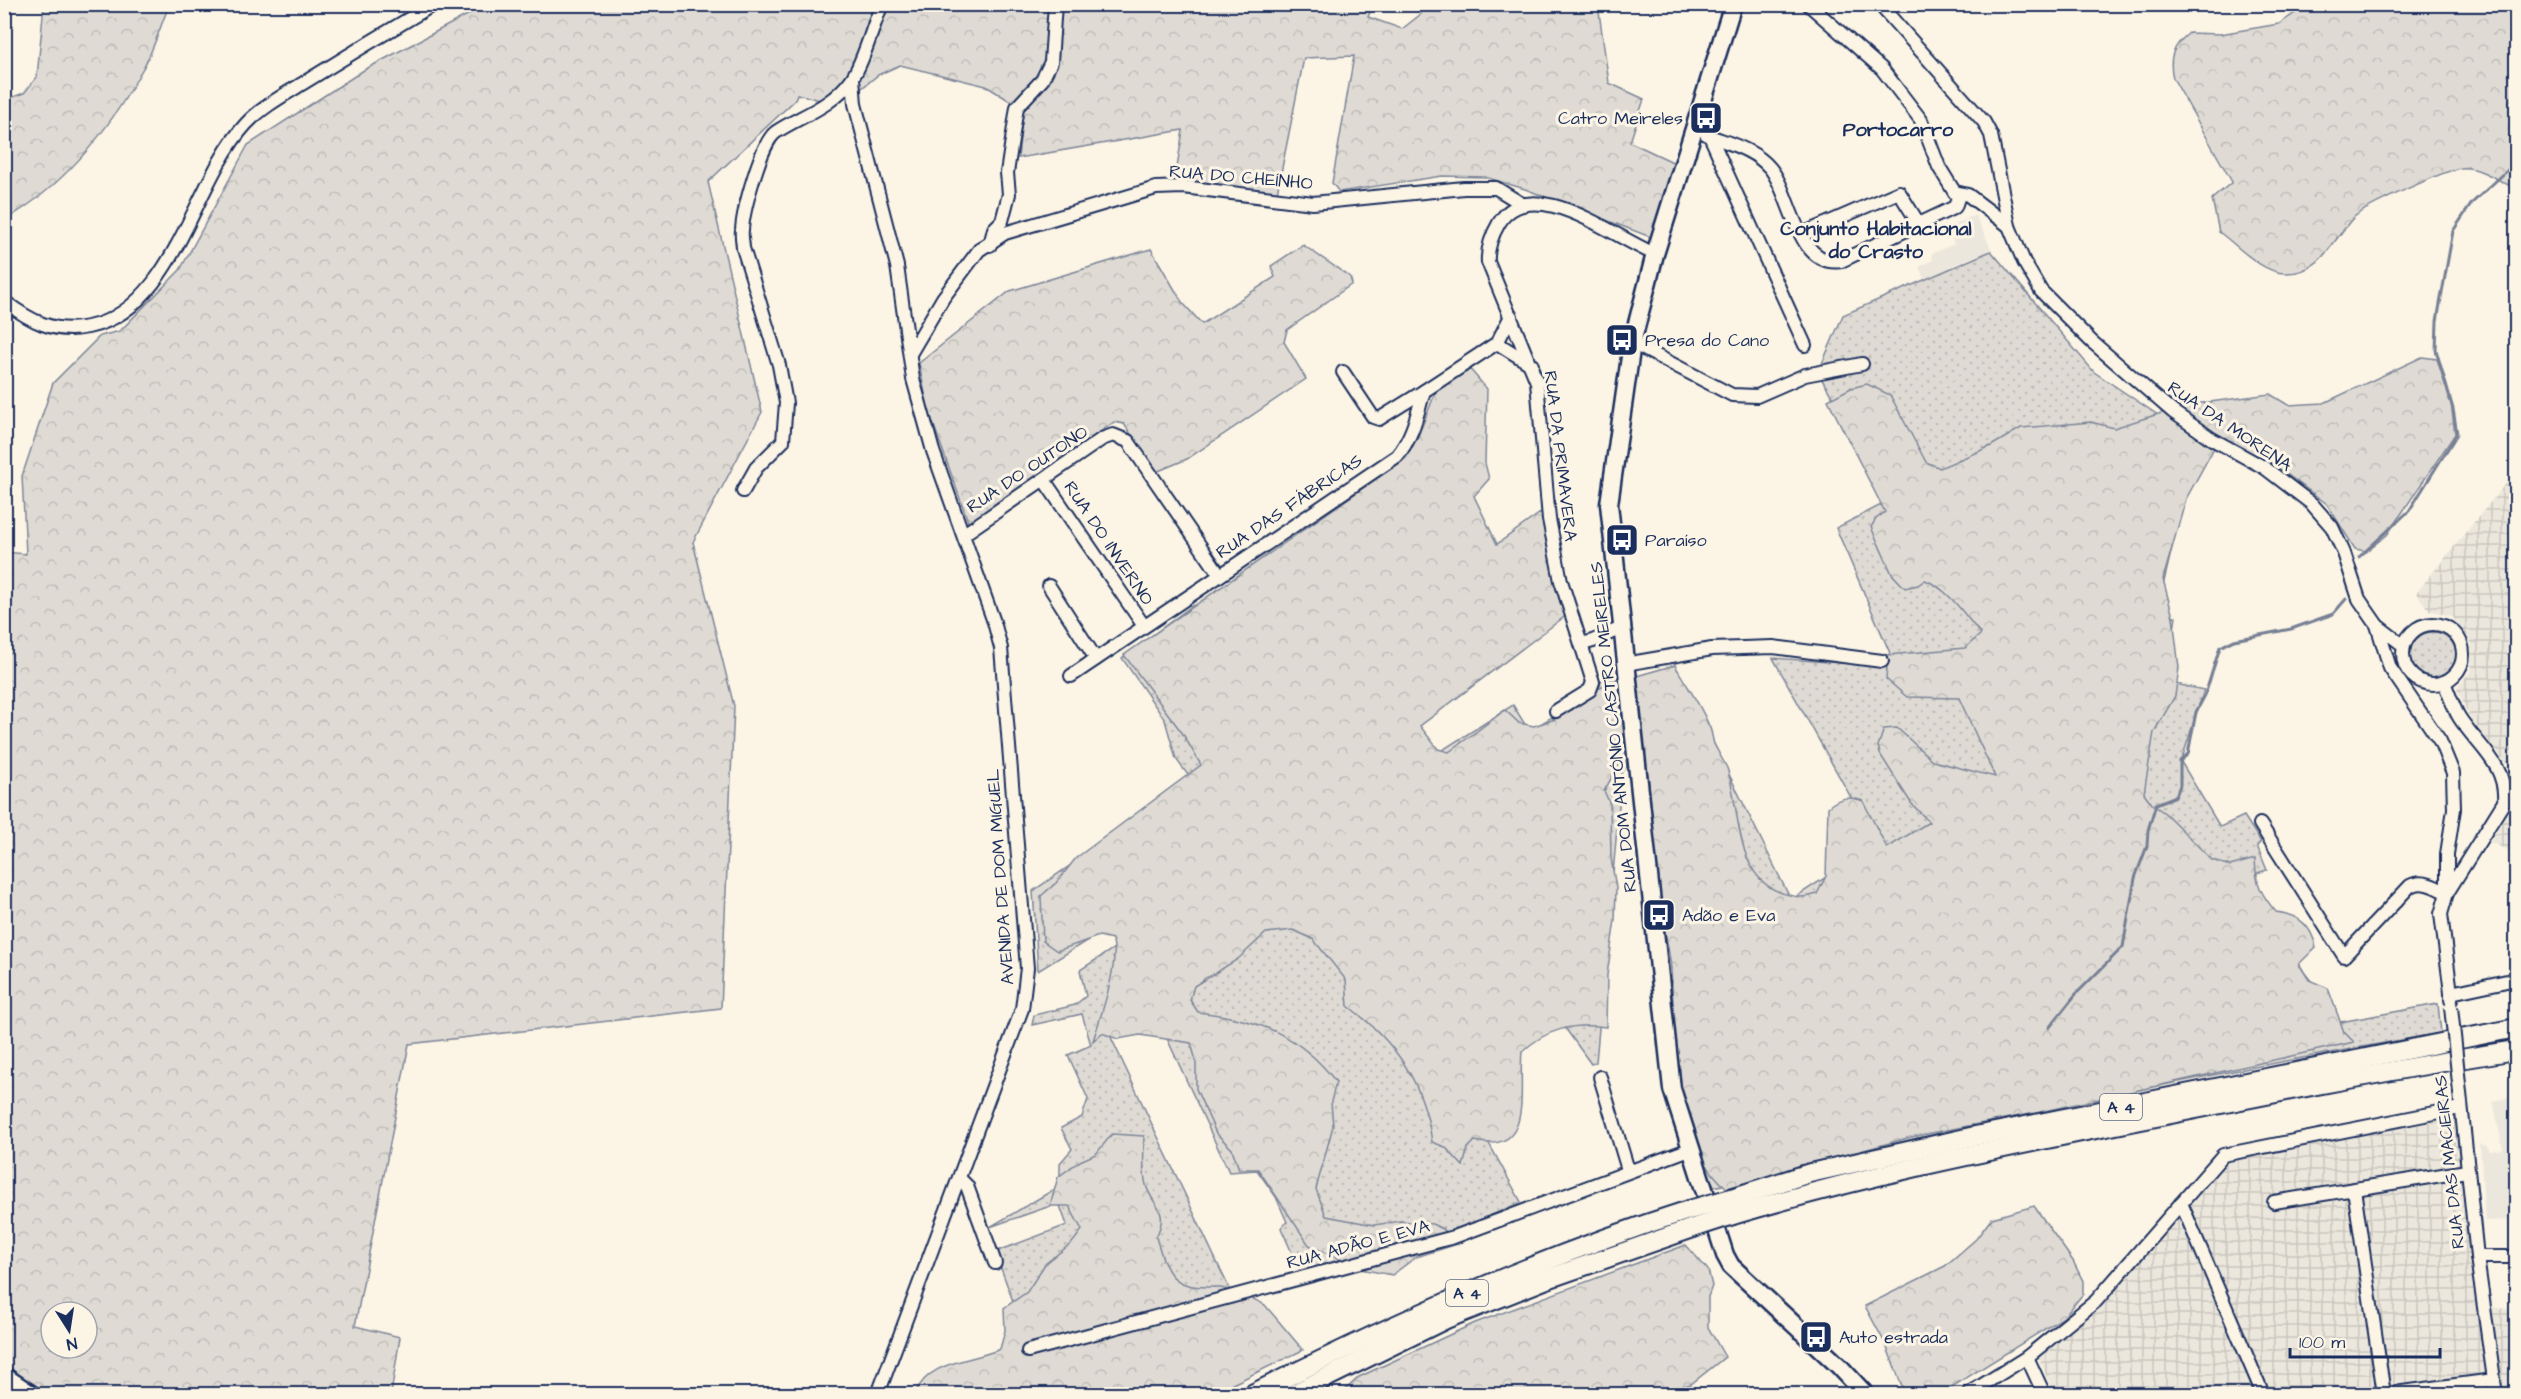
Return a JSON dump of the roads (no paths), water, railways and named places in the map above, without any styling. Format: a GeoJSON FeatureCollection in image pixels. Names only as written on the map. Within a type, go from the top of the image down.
{"type":"FeatureCollection","features":[{"type":"Feature","properties":{"kind":"highway","name":"A 4"},"geometry":{"type":"LineString","coordinates":[[1293,1395],[1456,1315],[1546,1279],[1693,1228],[1730,1207],[1810,1173],[1975,1136],[2517,1028]]}},
{"type":"Feature","properties":{"kind":"highway","name":"A 4"},"geometry":{"type":"LineString","coordinates":[[1252,1395],[1356,1342],[1538,1262],[1689,1210],[1730,1207],[1815,1191],[1979,1153],[2421,1065],[2517,1050]]}},
{"type":"Feature","properties":{"kind":"main road","name":"RUA DOM ANTÓNIO CASTRO MEIRELES"},"geometry":{"type":"LineString","coordinates":[[1733,4],[1655,254],[1632,343],[1609,504],[1672,1089],[1719,1243],[1731,1266],[1839,1366],[1865,1395]]}},
{"type":"Feature","properties":{"kind":"main road"},"geometry":{"type":"LineString","coordinates":[[4,1376],[31,1395]]}},
{"type":"Feature","properties":{"kind":"street"},"geometry":{"type":"LineString","coordinates":[[4,301],[27,318],[54,328],[83,328],[115,318],[140,297],[159,275],[226,153],[244,125],[259,112],[434,4]]}},
{"type":"Feature","properties":{"kind":"street"},"geometry":{"type":"LineString","coordinates":[[743,491],[756,468],[783,441],[786,403],[779,365],[743,248],[741,231],[750,195],[768,140],[776,132],[809,116],[853,78],[882,4]]}},
{"type":"Feature","properties":{"kind":"street"},"geometry":{"type":"LineString","coordinates":[[990,245],[994,229],[1002,221],[1009,194],[1007,173],[1017,107],[1042,80],[1051,62],[1055,4]]}},
{"type":"Feature","properties":{"kind":"street"},"geometry":{"type":"LineString","coordinates":[[1694,129],[1749,150],[1772,170],[1811,252],[1819,259],[1833,262],[1954,207],[1958,198],[1939,167],[1921,120],[1882,69],[1808,4]]}},
{"type":"Feature","properties":{"kind":"street","name":"RUA DA MORENA"},"geometry":{"type":"LineString","coordinates":[[1879,4],[1984,122],[1990,135],[2009,226],[2024,262],[2041,291],[2091,341],[2173,412],[2212,439],[2265,468],[2322,515],[2339,540],[2359,599],[2377,625],[2390,668],[2449,758],[2453,774],[2454,809],[2446,854],[2447,892]]}},
{"type":"Feature","properties":{"kind":"street","name":"AVENIDA DE DOM MIGUEL"},"geometry":{"type":"LineString","coordinates":[[853,78],[855,104],[897,266],[913,379],[933,451],[964,534],[1000,648],[1027,968],[1022,1009],[878,1395]]}},
{"type":"Feature","properties":{"kind":"street"},"geometry":{"type":"LineString","coordinates":[[1710,136],[1805,345]]}},
{"type":"Feature","properties":{"kind":"street","name":"RUA DO CHEÍNHO"},"geometry":{"type":"LineString","coordinates":[[910,354],[943,298],[979,250],[990,245],[1005,233],[1156,188],[1182,187],[1313,203],[1464,188],[1496,188],[1522,204]]}},
{"type":"Feature","properties":{"kind":"street"},"geometry":{"type":"LineString","coordinates":[[1802,234],[1899,192],[1919,224]]}},
{"type":"Feature","properties":{"kind":"street"},"geometry":{"type":"LineString","coordinates":[[1955,192],[1968,195],[2009,226]]}},
{"type":"Feature","properties":{"kind":"street"},"geometry":{"type":"LineString","coordinates":[[1522,204],[1538,204],[1577,212],[1636,246],[1655,254]]}},
{"type":"Feature","properties":{"kind":"street","name":"RUA DA PRIMAVERA"},"geometry":{"type":"LineString","coordinates":[[1522,204],[1507,209],[1496,228],[1488,252],[1488,262],[1532,365],[1540,406],[1549,519],[1561,580],[1593,686],[1556,711]]}},
{"type":"Feature","properties":{"kind":"street"},"geometry":{"type":"LineString","coordinates":[[1343,372],[1373,417],[1379,419],[1497,343],[1511,316]]}},
{"type":"Feature","properties":{"kind":"street"},"geometry":{"type":"LineString","coordinates":[[1497,343],[1532,365]]}},
{"type":"Feature","properties":{"kind":"street"},"geometry":{"type":"LineString","coordinates":[[1632,343],[1732,395],[1757,396],[1805,375],[1862,363]]}},
{"type":"Feature","properties":{"kind":"street","name":"RUA DAS FÁBRICAS"},"geometry":{"type":"LineString","coordinates":[[1071,676],[1397,456],[1407,444],[1424,391]]}},
{"type":"Feature","properties":{"kind":"street","name":"RUA DO OUTONO"},"geometry":{"type":"LineString","coordinates":[[964,534],[1102,439],[1113,435],[1121,436],[1128,441],[1220,575]]}},
{"type":"Feature","properties":{"kind":"street","name":"RUA DO INVERNO"},"geometry":{"type":"LineString","coordinates":[[1044,480],[1144,626]]}},
{"type":"Feature","properties":{"kind":"street"},"geometry":{"type":"LineString","coordinates":[[1049,586],[1096,659]]}},
{"type":"Feature","properties":{"kind":"street"},"geometry":{"type":"LineString","coordinates":[[2425,624],[2445,626],[2454,632],[2463,650],[2460,669],[2444,682],[2425,683],[2409,673],[2404,664],[2403,645],[2415,629],[2425,624]]}},
{"type":"Feature","properties":{"kind":"street"},"geometry":{"type":"LineString","coordinates":[[2377,625],[2403,645]]}},
{"type":"Feature","properties":{"kind":"street"},"geometry":{"type":"LineString","coordinates":[[1581,643],[1592,642],[1614,630],[1622,629]]}},
{"type":"Feature","properties":{"kind":"street"},"geometry":{"type":"LineString","coordinates":[[1625,664],[1712,649],[1773,647],[1882,661]]}},
{"type":"Feature","properties":{"kind":"street"},"geometry":{"type":"LineString","coordinates":[[2260,824],[2344,956],[2410,886],[2416,883],[2426,884],[2447,892],[2473,855],[2504,802],[2505,789],[2497,763],[2459,717],[2444,682]]}},
{"type":"Feature","properties":{"kind":"street","name":"RUA DAS MACIEIRAS"},"geometry":{"type":"LineString","coordinates":[[2447,892],[2441,914],[2477,1257],[2496,1395]]}},
{"type":"Feature","properties":{"kind":"street"},"geometry":{"type":"LineString","coordinates":[[2451,993],[2517,979]]}},
{"type":"Feature","properties":{"kind":"street"},"geometry":{"type":"LineString","coordinates":[[1600,1077],[1628,1170]]}},
{"type":"Feature","properties":{"kind":"street"},"geometry":{"type":"LineString","coordinates":[[1968,1395],[2027,1357],[2096,1301],[2223,1155],[2460,1108]]}},
{"type":"Feature","properties":{"kind":"street","name":"RUA ADÃO E EVA"},"geometry":{"type":"LineString","coordinates":[[1028,1351],[1454,1237],[1628,1170],[1690,1149]]}},
{"type":"Feature","properties":{"kind":"street"},"geometry":{"type":"LineString","coordinates":[[2274,1202],[2468,1171]]}},
{"type":"Feature","properties":{"kind":"street"},"geometry":{"type":"LineString","coordinates":[[959,1178],[967,1186],[995,1263]]}},
{"type":"Feature","properties":{"kind":"street"},"geometry":{"type":"LineString","coordinates":[[2354,1189],[2385,1395],[2494,1380]]}},
{"type":"Feature","properties":{"kind":"street"},"geometry":{"type":"LineString","coordinates":[[2181,1203],[2263,1395]]}},
{"type":"Feature","properties":{"kind":"street"},"geometry":{"type":"LineString","coordinates":[[2477,1257],[2517,1257]]}},
{"type":"Feature","properties":{"kind":"street"},"geometry":{"type":"LineString","coordinates":[[2027,1357],[2044,1395]]}},
{"type":"Feature","properties":{"kind":"waterway"},"geometry":{"type":"LineString","coordinates":[[2359,557],[2409,511],[2457,434],[2453,409],[2436,350],[2437,321],[2453,231],[2472,203],[2510,168],[2516,166]]}},
{"type":"Feature","properties":{"kind":"waterway"},"geometry":{"type":"LineString","coordinates":[[2049,1028],[2076,994],[2123,947],[2135,878],[2147,846],[2148,830],[2156,804],[2176,796],[2180,785],[2180,761],[2188,754],[2196,712],[2205,695],[2220,647],[2234,640],[2291,629],[2333,614],[2346,599]]}},
{"type":"Feature","properties":{"kind":"place","name":"Catro Meireles"},"geometry":{"type":"Point","coordinates":[1706,118]}},
{"type":"Feature","properties":{"kind":"place","name":"Presa do Cano"},"geometry":{"type":"Point","coordinates":[1622,340]}},
{"type":"Feature","properties":{"kind":"place","name":"Paraíso"},"geometry":{"type":"Point","coordinates":[1622,540]}},
{"type":"Feature","properties":{"kind":"place","name":"Adão e Eva"},"geometry":{"type":"Point","coordinates":[1659,915]}},
{"type":"Feature","properties":{"kind":"place","name":"Auto estrada"},"geometry":{"type":"Point","coordinates":[1816,1337]}},
{"type":"Feature","properties":{"kind":"district","name":"Portocarro"},"geometry":{"type":"Point","coordinates":[1898,129]}},
{"type":"Feature","properties":{"kind":"district","name":"Conjunto Habitacional do Crasto"},"geometry":{"type":"Point","coordinates":[1876,240]}}]}
